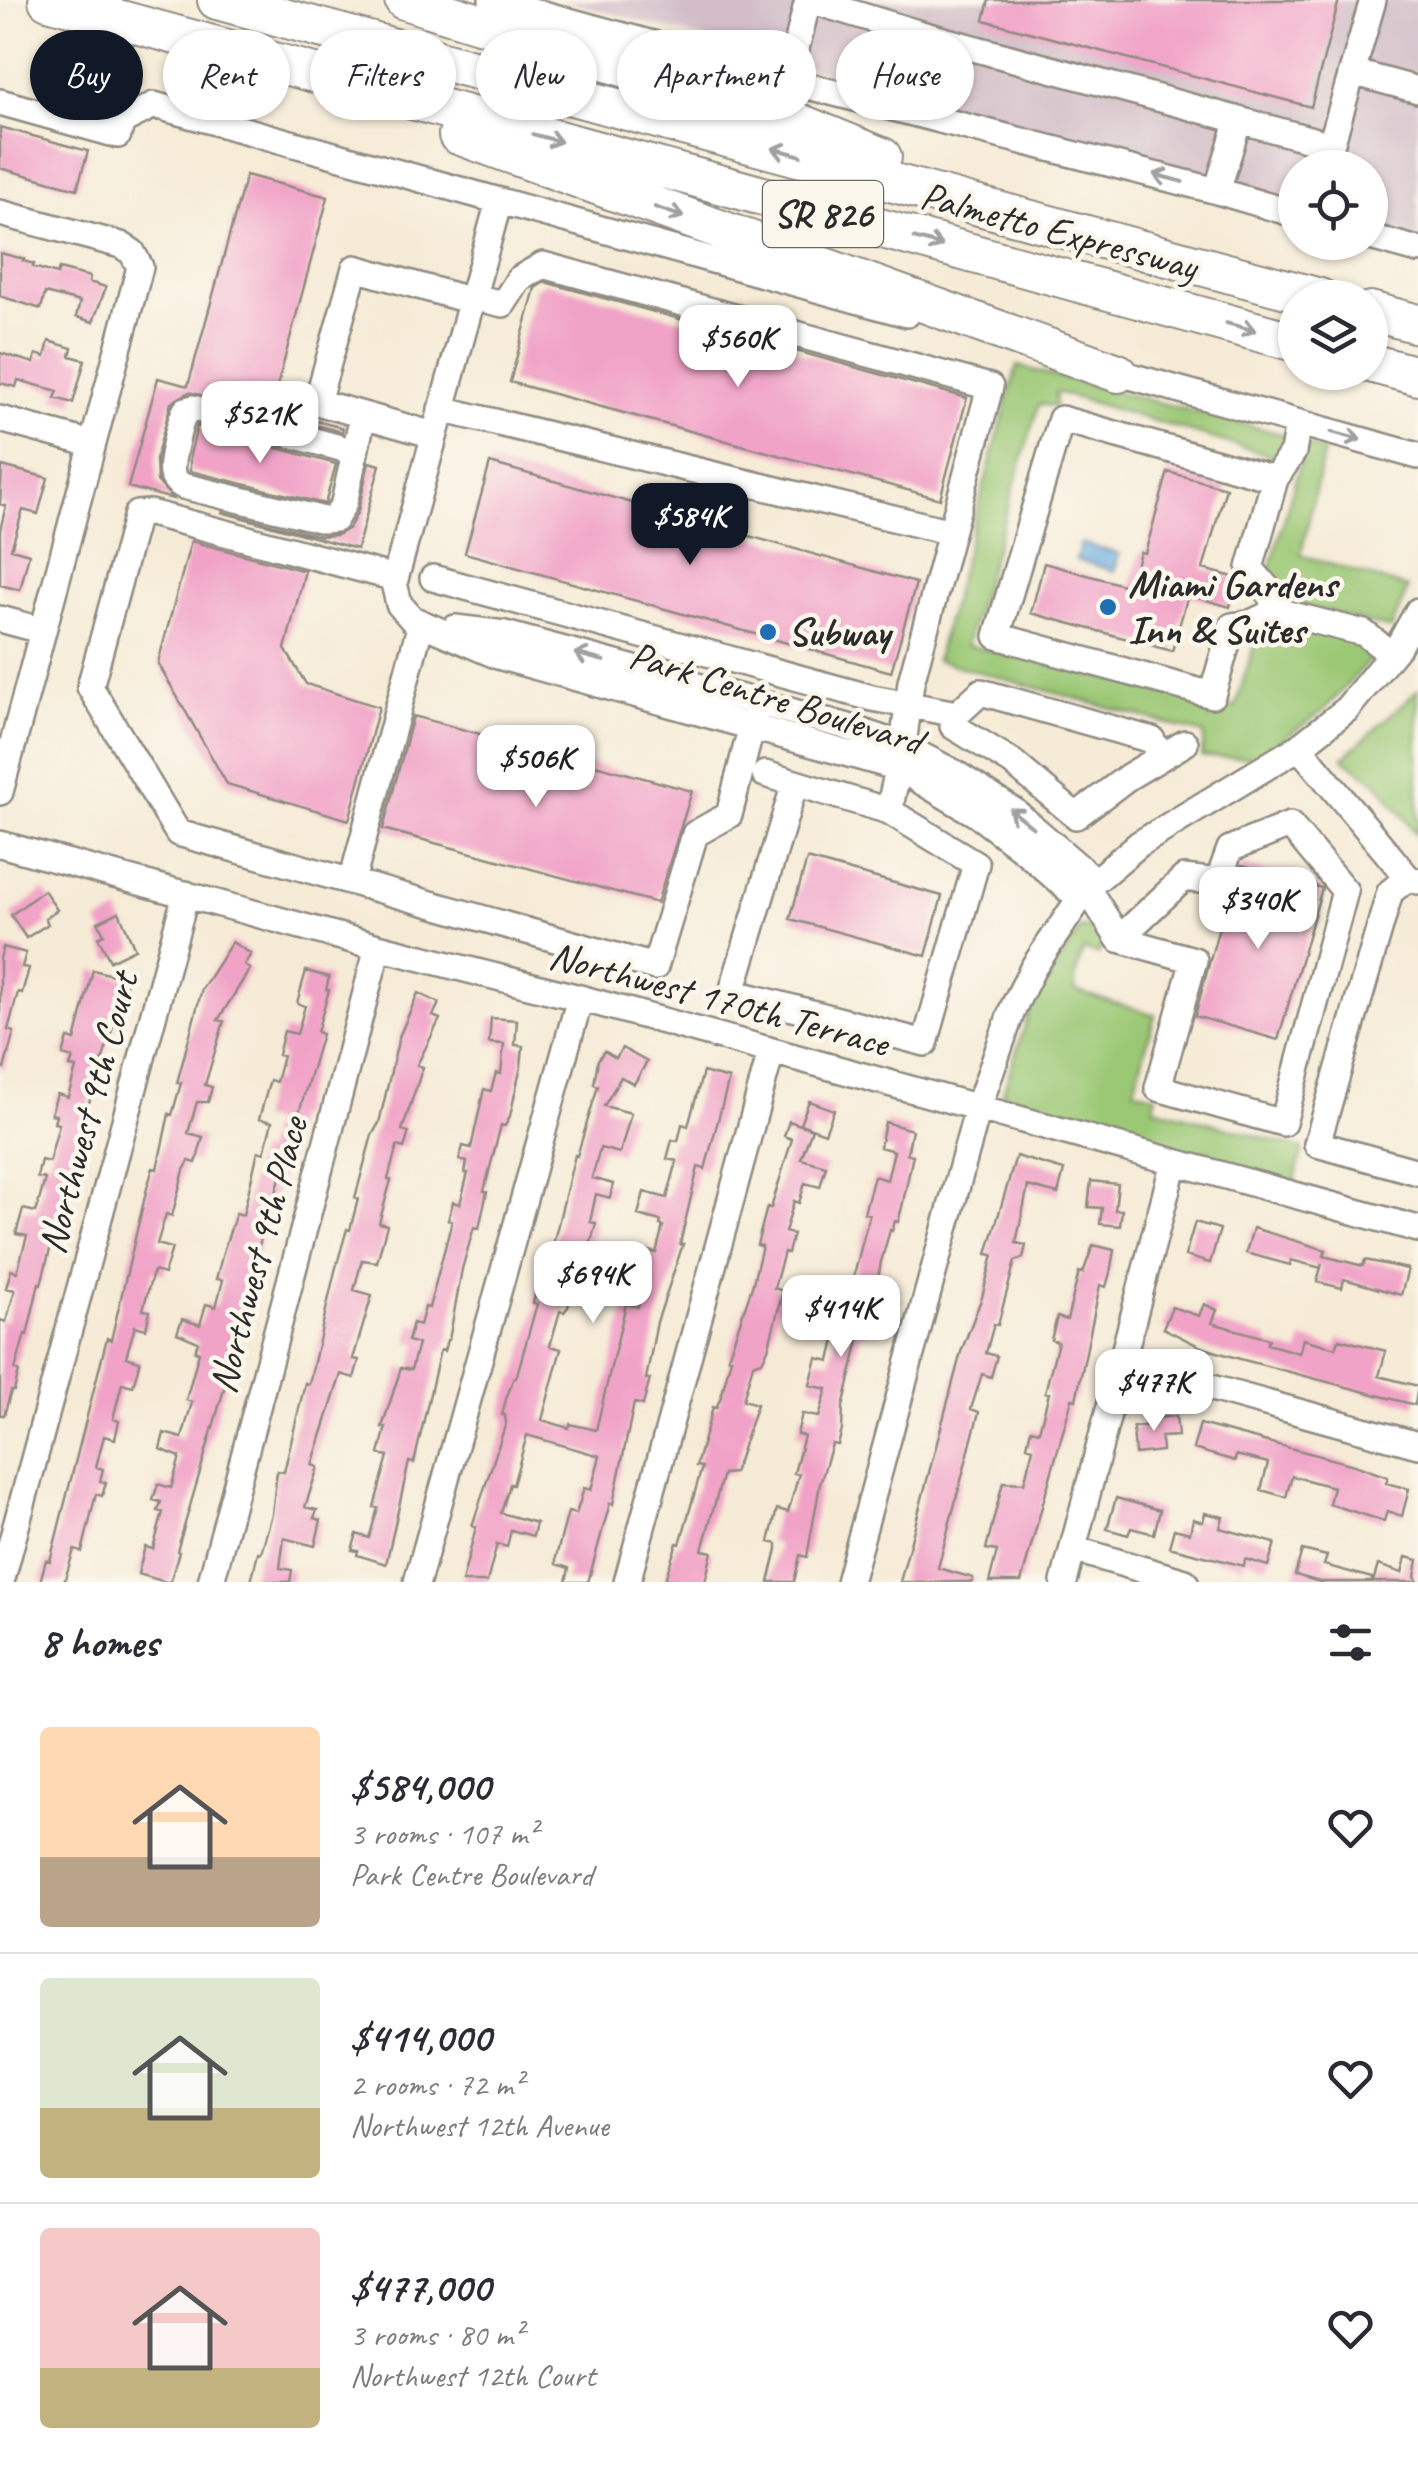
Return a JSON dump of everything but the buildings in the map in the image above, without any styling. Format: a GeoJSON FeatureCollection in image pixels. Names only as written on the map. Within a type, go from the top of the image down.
{"type":"FeatureCollection","features":[{"type":"Feature","properties":{"kind":"highway","name":"Palmetto Expressway"},"geometry":{"type":"LineString","coordinates":[[48,0],[310,73]]}},
{"type":"Feature","properties":{"kind":"highway","name":"Palmetto Expressway"},"geometry":{"type":"LineString","coordinates":[[217,0],[1278,286]]}},
{"type":"Feature","properties":{"kind":"highway"},"geometry":{"type":"LineString","coordinates":[[404,0],[777,114],[1028,218]]}},
{"type":"Feature","properties":{"kind":"highway","name":"Palmetto Expressway"},"geometry":{"type":"LineString","coordinates":[[456,114],[1278,337]]}},
{"type":"Feature","properties":{"kind":"highway"},"geometry":{"type":"LineString","coordinates":[[426,120],[481,146],[1118,373]]}},
{"type":"Feature","properties":{"kind":"highway"},"geometry":{"type":"LineString","coordinates":[[1388,316],[1418,324]]}},
{"type":"Feature","properties":{"kind":"highway"},"geometry":{"type":"LineString","coordinates":[[1388,367],[1418,376]]}},
{"type":"Feature","properties":{"kind":"street"},"geometry":{"type":"LineString","coordinates":[[492,0],[577,11],[634,30]]}},
{"type":"Feature","properties":{"kind":"street"},"geometry":{"type":"LineString","coordinates":[[801,30],[809,0],[1331,145],[1374,0]]}},
{"type":"Feature","properties":{"kind":"street"},"geometry":{"type":"LineString","coordinates":[[1352,72],[1418,90]]}},
{"type":"Feature","properties":{"kind":"street"},"geometry":{"type":"LineString","coordinates":[[816,88],[1278,209]]}},
{"type":"Feature","properties":{"kind":"street"},"geometry":{"type":"LineString","coordinates":[[0,102],[118,135],[122,121],[154,105],[1418,456]]}},
{"type":"Feature","properties":{"kind":"street"},"geometry":{"type":"LineString","coordinates":[[1218,190],[1239,119]]}},
{"type":"Feature","properties":{"kind":"street"},"geometry":{"type":"LineString","coordinates":[[352,882],[421,623],[399,604],[395,578],[499,200]]}},
{"type":"Feature","properties":{"kind":"street"},"geometry":{"type":"LineString","coordinates":[[0,213],[121,245],[132,252],[140,268],[0,792]]}},
{"type":"Feature","properties":{"kind":"street"},"geometry":{"type":"LineString","coordinates":[[434,435],[317,402],[354,268],[503,304],[519,279],[543,265],[990,387],[911,682],[889,811]]}},
{"type":"Feature","properties":{"kind":"street"},"geometry":{"type":"LineString","coordinates":[[355,452],[193,408],[181,418],[170,470],[174,480],[183,486],[324,520],[335,519],[344,504],[363,415]]}},
{"type":"Feature","properties":{"kind":"street"},"geometry":{"type":"LineString","coordinates":[[441,409],[951,532]]}},
{"type":"Feature","properties":{"kind":"street"},"geometry":{"type":"LineString","coordinates":[[1275,479],[1060,419],[997,636],[1212,695],[1232,626],[1250,624],[1276,611],[1364,633],[1403,652]]}},
{"type":"Feature","properties":{"kind":"street"},"geometry":{"type":"LineString","coordinates":[[0,420],[92,444]]}},
{"type":"Feature","properties":{"kind":"street"},"geometry":{"type":"LineString","coordinates":[[1276,611],[1268,589],[1250,568],[1275,479],[1292,452],[1298,423]]}},
{"type":"Feature","properties":{"kind":"street"},"geometry":{"type":"LineString","coordinates":[[395,578],[150,513],[137,514],[90,687],[178,833],[655,967],[695,834],[730,815],[755,714]]}},
{"type":"Feature","properties":{"kind":"street"},"geometry":{"type":"LineString","coordinates":[[433,578],[908,706],[957,714]]}},
{"type":"Feature","properties":{"kind":"street"},"geometry":{"type":"LineString","coordinates":[[501,645],[514,600]]}},
{"type":"Feature","properties":{"kind":"street"},"geometry":{"type":"LineString","coordinates":[[849,1582],[978,1108],[1012,1008],[1033,968],[1087,890],[1139,844],[1300,747],[1346,710],[1403,652],[1418,611]]}},
{"type":"Feature","properties":{"kind":"street"},"geometry":{"type":"LineString","coordinates":[[0,620],[41,630]]}},
{"type":"Feature","properties":{"kind":"street","name":"Park Centre Boulevard"},"geometry":{"type":"LineString","coordinates":[[421,623],[755,714],[845,726],[901,757],[953,772],[1014,811],[1087,890],[1119,938]]}},
{"type":"Feature","properties":{"kind":"street"},"geometry":{"type":"LineString","coordinates":[[1161,757],[1152,740],[982,692],[957,714],[953,726],[1012,762],[1076,816],[1128,776],[1161,757],[1185,742]]}},
{"type":"Feature","properties":{"kind":"street"},"geometry":{"type":"LineString","coordinates":[[1300,747],[1413,879],[1390,892],[1316,1144],[1418,1172]]}},
{"type":"Feature","properties":{"kind":"street"},"geometry":{"type":"LineString","coordinates":[[765,774],[796,782],[889,811],[976,864],[925,1043],[732,992],[796,782]]}},
{"type":"Feature","properties":{"kind":"street"},"geometry":{"type":"LineString","coordinates":[[1290,825],[1345,891],[1283,1123],[1158,1088],[1194,960],[1119,938],[1184,878],[1218,882],[1230,849],[1290,825]]}},
{"type":"Feature","properties":{"kind":"street","name":"Northwest 170th Terrace"},"geometry":{"type":"LineString","coordinates":[[0,844],[1418,1228]]}},
{"type":"Feature","properties":{"kind":"street","name":"Northwest 9th Court"},"geometry":{"type":"LineString","coordinates":[[1,1582],[186,894]]}},
{"type":"Feature","properties":{"kind":"street","name":"Northwest 9th Place"},"geometry":{"type":"LineString","coordinates":[[211,1582],[378,947]]}},
{"type":"Feature","properties":{"kind":"street"},"geometry":{"type":"LineString","coordinates":[[417,1582],[580,998]]}},
{"type":"Feature","properties":{"kind":"street"},"geometry":{"type":"LineString","coordinates":[[627,1582],[772,1052]]}},
{"type":"Feature","properties":{"kind":"street"},"geometry":{"type":"LineString","coordinates":[[1064,1582],[1174,1162]]}},
{"type":"Feature","properties":{"kind":"street"},"geometry":{"type":"LineString","coordinates":[[1121,1363],[1418,1445]]}},
{"type":"Feature","properties":{"kind":"street"},"geometry":{"type":"LineString","coordinates":[[1073,1550],[1185,1582]]}},
{"type":"Feature","properties":{"kind":"shaded area"},"geometry":{"type":"Polygon","coordinates":[[[563,0],[1418,0],[1418,240],[1388,231],[1388,150],[1278,150],[1278,198],[974,114],[974,30],[836,30],[836,76],[816,70],[816,30],[671,30],[563,0]]]}},
{"type":"Feature","properties":{"kind":"green space"},"geometry":{"type":"Polygon","coordinates":[[[1017,366],[1285,435],[1279,458],[1056,392],[1055,407],[1039,404],[966,645],[1235,708],[1258,632],[1276,619],[1354,638],[1370,660],[1322,712],[1256,757],[1202,757],[1204,734],[936,660],[1017,366]]]}},
{"type":"Feature","properties":{"kind":"green space"},"geometry":{"type":"Polygon","coordinates":[[[1305,445],[1324,451],[1301,555],[1408,588],[1391,629],[1279,599],[1269,573],[1305,445]]]}},
{"type":"Feature","properties":{"kind":"green space"},"geometry":{"type":"Polygon","coordinates":[[[1418,690],[1418,837],[1379,784],[1343,758],[1418,690]]]}},
{"type":"Feature","properties":{"kind":"green space"},"geometry":{"type":"Polygon","coordinates":[[[1080,928],[1098,928],[1105,940],[1098,954],[1083,950],[1075,991],[1155,1015],[1134,1089],[1156,1096],[1154,1107],[1303,1149],[1293,1188],[1011,1108],[1002,1095],[1030,1010],[1080,928]]]}},
{"type":"Feature","properties":{"kind":"water"},"geometry":{"type":"Polygon","coordinates":[[[1081,543],[1119,554],[1115,571],[1076,560],[1081,543]]]}},
{"type":"Feature","properties":{"kind":"place","name":"Miami Gardens Inn & Suites"},"geometry":{"type":"Point","coordinates":[1108,607]}},
{"type":"Feature","properties":{"kind":"place","name":"Subway"},"geometry":{"type":"Point","coordinates":[768,632]}}]}
